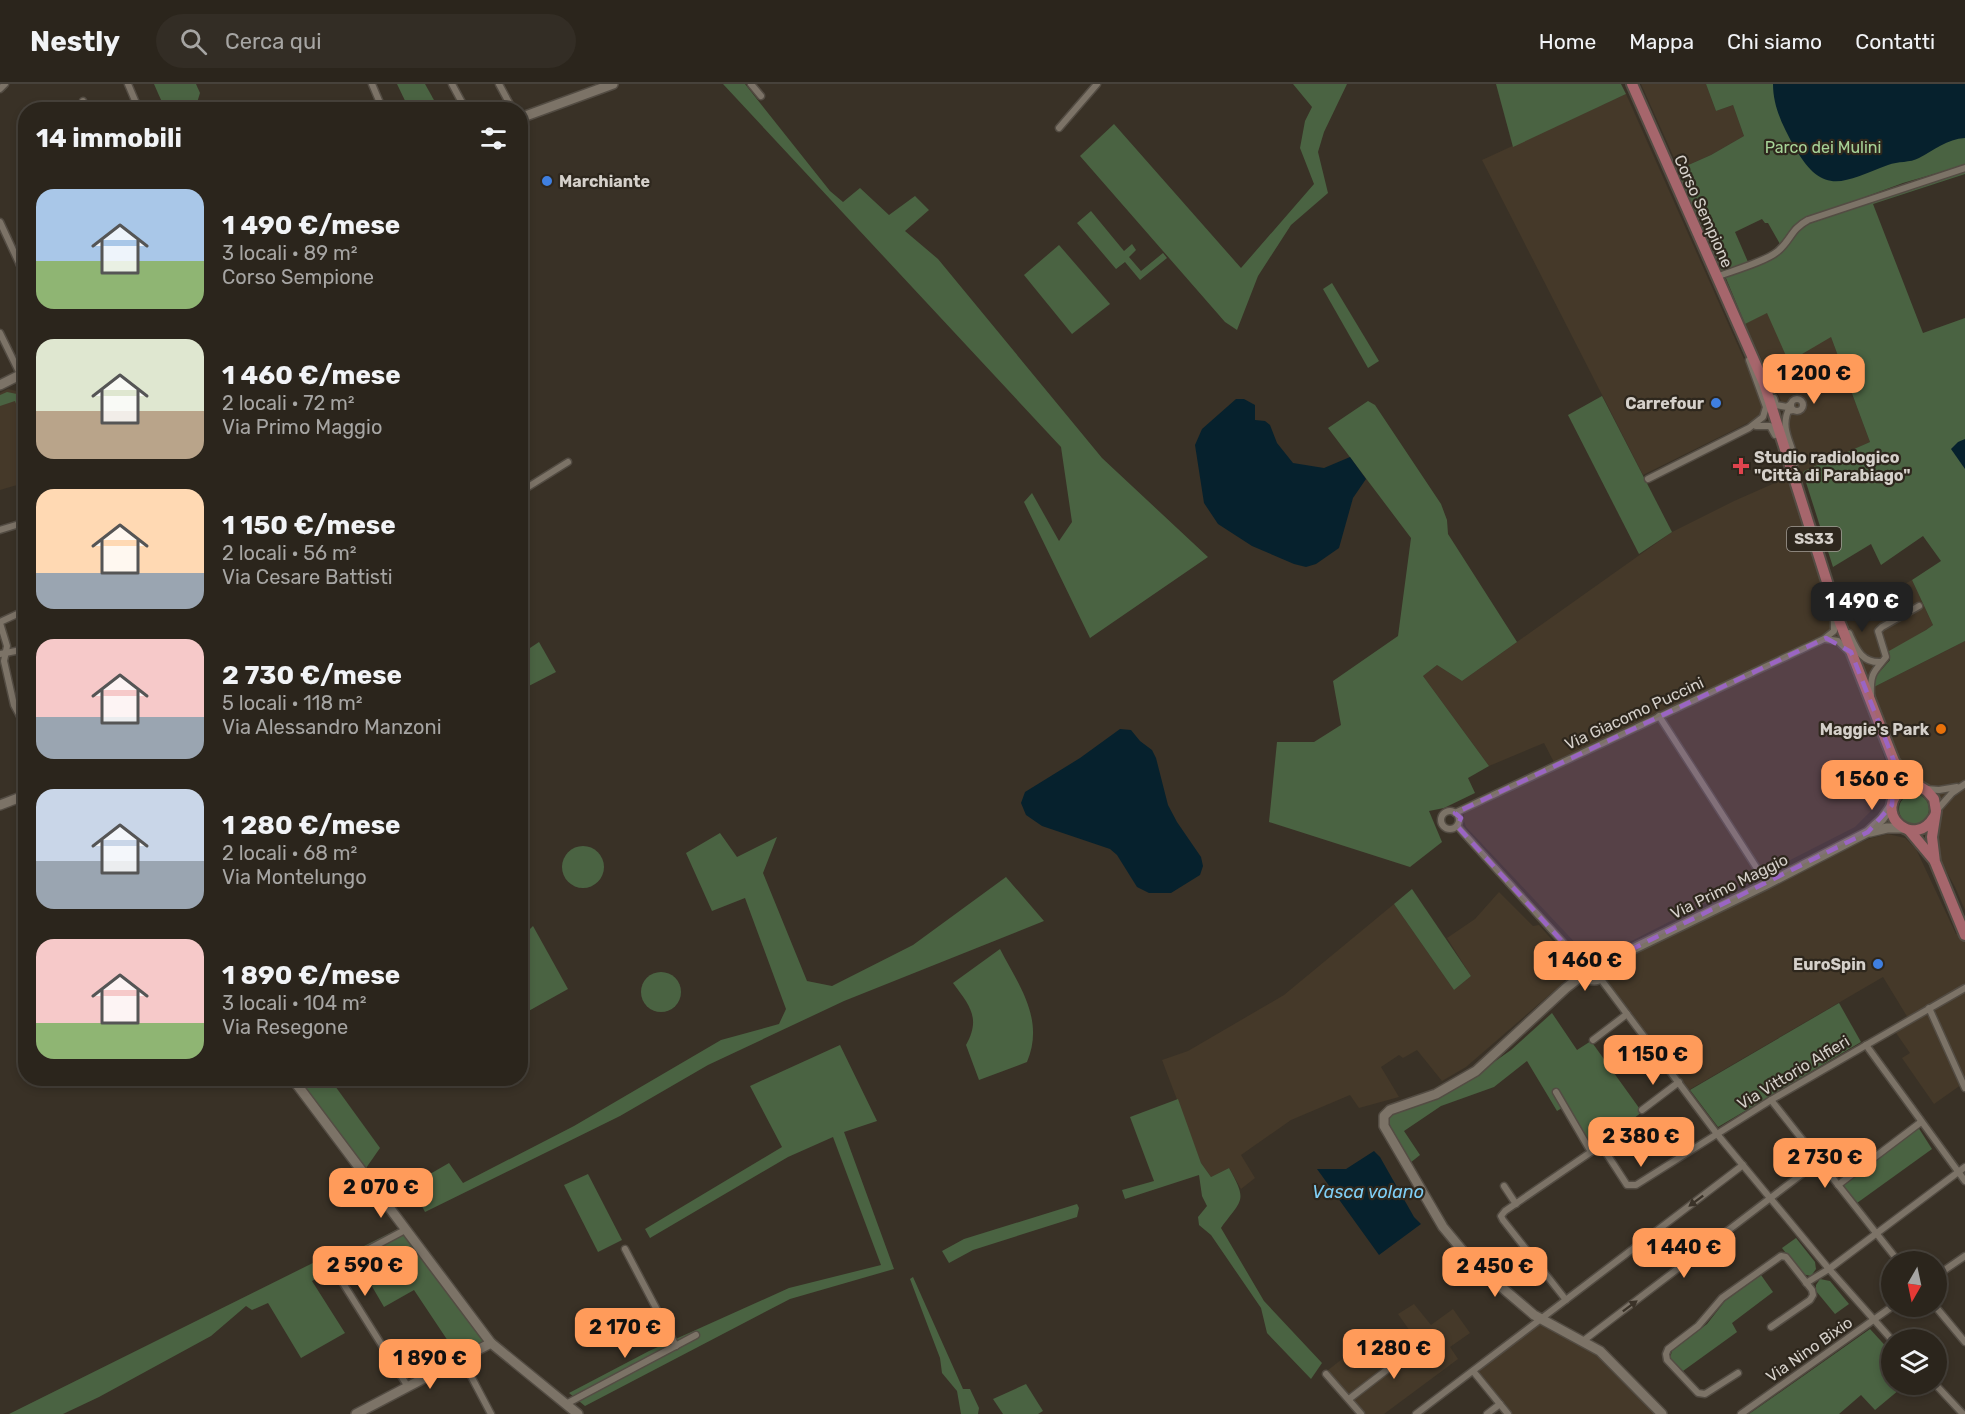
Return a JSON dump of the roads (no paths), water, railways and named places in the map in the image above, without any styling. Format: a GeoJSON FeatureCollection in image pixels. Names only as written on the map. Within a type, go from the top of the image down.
{"type":"FeatureCollection","features":[{"type":"Feature","properties":{"kind":"main road","name":"Corso Sempione"},"geometry":{"type":"LineString","coordinates":[[1632,84],[1764,383],[1840,623],[1894,761],[1906,778],[1922,788]]}},
{"type":"Feature","properties":{"kind":"main road","name":"Corso Sempione"},"geometry":{"type":"LineString","coordinates":[[1893,801],[1894,761]]}},
{"type":"Feature","properties":{"kind":"main road"},"geometry":{"type":"LineString","coordinates":[[1893,801],[1905,788],[1922,788]]}},
{"type":"Feature","properties":{"kind":"main road","name":"SS33"},"geometry":{"type":"LineString","coordinates":[[1922,788],[1927,790],[1934,800],[1932,837],[1935,862],[1965,935]]}},
{"type":"Feature","properties":{"kind":"main road","name":"SS33"},"geometry":{"type":"LineString","coordinates":[[1893,801],[1894,819],[1935,862]]}},
{"type":"Feature","properties":{"kind":"main road"},"geometry":{"type":"LineString","coordinates":[[1906,829],[1922,829],[1931,822],[1935,814]]}},
{"type":"Feature","properties":{"kind":"street"},"geometry":{"type":"LineString","coordinates":[[0,89],[5,84]]}},
{"type":"Feature","properties":{"kind":"street"},"geometry":{"type":"LineString","coordinates":[[128,84],[136,102]]}},
{"type":"Feature","properties":{"kind":"street"},"geometry":{"type":"LineString","coordinates":[[372,84],[380,102]]}},
{"type":"Feature","properties":{"kind":"street"},"geometry":{"type":"LineString","coordinates":[[452,84],[462,102]]}},
{"type":"Feature","properties":{"kind":"street"},"geometry":{"type":"LineString","coordinates":[[499,84],[509,102]]}},
{"type":"Feature","properties":{"kind":"street"},"geometry":{"type":"LineString","coordinates":[[528,115],[613,84]]}},
{"type":"Feature","properties":{"kind":"street"},"geometry":{"type":"LineString","coordinates":[[751,84],[761,96]]}},
{"type":"Feature","properties":{"kind":"street"},"geometry":{"type":"LineString","coordinates":[[1059,128],[1098,84]]}},
{"type":"Feature","properties":{"kind":"street"},"geometry":{"type":"LineString","coordinates":[[1716,277],[1778,251],[1793,231],[1808,220],[1965,168]]}},
{"type":"Feature","properties":{"kind":"street"},"geometry":{"type":"LineString","coordinates":[[0,222],[18,261]]}},
{"type":"Feature","properties":{"kind":"street"},"geometry":{"type":"LineString","coordinates":[[0,333],[18,365]]}},
{"type":"Feature","properties":{"kind":"street"},"geometry":{"type":"LineString","coordinates":[[1648,479],[1749,428],[1763,417],[1766,407],[1749,360],[1749,350]]}},
{"type":"Feature","properties":{"kind":"street","name":"Corso Sempione"},"geometry":{"type":"LineString","coordinates":[[1749,350],[1758,357],[1776,405],[1792,407],[1784,423],[1795,460],[1793,473]]}},
{"type":"Feature","properties":{"kind":"street"},"geometry":{"type":"LineString","coordinates":[[0,385],[18,376]]}},
{"type":"Feature","properties":{"kind":"street"},"geometry":{"type":"LineString","coordinates":[[1749,428],[1760,425],[1770,426],[1773,429],[1785,463],[1793,473]]}},
{"type":"Feature","properties":{"kind":"street"},"geometry":{"type":"LineString","coordinates":[[528,487],[568,462]]}},
{"type":"Feature","properties":{"kind":"street"},"geometry":{"type":"LineString","coordinates":[[0,530],[18,524]]}},
{"type":"Feature","properties":{"kind":"street"},"geometry":{"type":"LineString","coordinates":[[1824,639],[1835,629],[1832,612],[1834,605]]}},
{"type":"Feature","properties":{"kind":"street","name":"Corso Sempione"},"geometry":{"type":"LineString","coordinates":[[1870,700],[1870,677],[1886,655],[1878,637],[1880,629],[1919,606]]}},
{"type":"Feature","properties":{"kind":"street"},"geometry":{"type":"LineString","coordinates":[[18,614],[0,623],[4,651],[2,662],[18,712]]}},
{"type":"Feature","properties":{"kind":"street","name":"Corso Sempione"},"geometry":{"type":"LineString","coordinates":[[1840,623],[1862,657],[1870,661],[1881,662]]}},
{"type":"Feature","properties":{"kind":"street"},"geometry":{"type":"LineString","coordinates":[[1824,639],[1836,640],[1851,652]]}},
{"type":"Feature","properties":{"kind":"street","name":"Via Giacomo Puccini"},"geometry":{"type":"LineString","coordinates":[[1455,813],[1824,639]]}},
{"type":"Feature","properties":{"kind":"street"},"geometry":{"type":"LineString","coordinates":[[1659,716],[1767,884]]}},
{"type":"Feature","properties":{"kind":"street"},"geometry":{"type":"LineString","coordinates":[[1922,788],[1939,790],[1963,785]]}},
{"type":"Feature","properties":{"kind":"street"},"geometry":{"type":"LineString","coordinates":[[1935,814],[1963,785]]}},
{"type":"Feature","properties":{"kind":"street"},"geometry":{"type":"LineString","coordinates":[[0,805],[18,798]]}},
{"type":"Feature","properties":{"kind":"street","name":"Via Primo Maggio"},"geometry":{"type":"LineString","coordinates":[[1586,963],[1594,959],[1602,964],[1868,832],[1875,827],[1893,801]]}},
{"type":"Feature","properties":{"kind":"street"},"geometry":{"type":"LineString","coordinates":[[1455,813],[1459,820],[1458,826],[1450,830],[1444,827],[1441,822],[1444,814],[1455,813]]}},
{"type":"Feature","properties":{"kind":"street"},"geometry":{"type":"LineString","coordinates":[[1458,826],[1569,949],[1586,963],[1583,968],[1584,974],[1590,979],[1600,978]]}},
{"type":"Feature","properties":{"kind":"street","name":"Via Primo Maggio"},"geometry":{"type":"LineString","coordinates":[[1868,832],[1887,828],[1906,829]]}},
{"type":"Feature","properties":{"kind":"street"},"geometry":{"type":"LineString","coordinates":[[1600,978],[1604,970],[1602,964]]}},
{"type":"Feature","properties":{"kind":"street"},"geometry":{"type":"LineString","coordinates":[[1584,974],[1476,1071],[1436,1094],[1390,1110],[1383,1119],[1386,1131],[1437,1217],[1456,1245],[1472,1262],[1541,1319],[1583,1341],[1605,1356],[1662,1414]]}},
{"type":"Feature","properties":{"kind":"street"},"geometry":{"type":"LineString","coordinates":[[1600,978],[1717,1134],[1882,1329]]}},
{"type":"Feature","properties":{"kind":"street","name":"Via Vittorio Alfieri"},"geometry":{"type":"LineString","coordinates":[[1591,1152],[1601,1145],[1625,1182],[1632,1186],[1771,1100],[1965,988]]}},
{"type":"Feature","properties":{"kind":"street"},"geometry":{"type":"LineString","coordinates":[[1929,1008],[1965,1088]]}},
{"type":"Feature","properties":{"kind":"street"},"geometry":{"type":"LineString","coordinates":[[1593,1040],[1627,1014]]}},
{"type":"Feature","properties":{"kind":"street"},"geometry":{"type":"LineString","coordinates":[[1866,1045],[1965,1181]]}},
{"type":"Feature","properties":{"kind":"street"},"geometry":{"type":"LineString","coordinates":[[1642,1110],[1679,1082]]}},
{"type":"Feature","properties":{"kind":"street"},"geometry":{"type":"LineString","coordinates":[[298,1086],[491,1343],[578,1414]]}},
{"type":"Feature","properties":{"kind":"street"},"geometry":{"type":"LineString","coordinates":[[1556,1092],[1591,1152],[1502,1213],[1503,1220],[1566,1300]]}},
{"type":"Feature","properties":{"kind":"street"},"geometry":{"type":"LineString","coordinates":[[1771,1100],[1891,1251]]}},
{"type":"Feature","properties":{"kind":"street"},"geometry":{"type":"LineString","coordinates":[[1838,1185],[1921,1122]]}},
{"type":"Feature","properties":{"kind":"street"},"geometry":{"type":"LineString","coordinates":[[1583,1341],[1819,1161]]}},
{"type":"Feature","properties":{"kind":"street"},"geometry":{"type":"LineString","coordinates":[[1416,1414],[1743,1165]]}},
{"type":"Feature","properties":{"kind":"street"},"geometry":{"type":"LineString","coordinates":[[1806,1283],[1829,1269],[1965,1167]]}},
{"type":"Feature","properties":{"kind":"street"},"geometry":{"type":"LineString","coordinates":[[1504,1186],[1516,1204]]}},
{"type":"Feature","properties":{"kind":"street"},"geometry":{"type":"LineString","coordinates":[[405,1230],[338,1266],[336,1272],[408,1387]]}},
{"type":"Feature","properties":{"kind":"street"},"geometry":{"type":"LineString","coordinates":[[625,1249],[676,1346]]}},
{"type":"Feature","properties":{"kind":"street"},"geometry":{"type":"LineString","coordinates":[[1737,1373],[1705,1394],[1698,1393],[1667,1360],[1666,1354],[1668,1349],[1703,1321],[1722,1298],[1781,1256],[1786,1257],[1812,1290],[1813,1295],[1810,1300],[1772,1327]]}},
{"type":"Feature","properties":{"kind":"street"},"geometry":{"type":"LineString","coordinates":[[1947,1268],[1965,1256]]}},
{"type":"Feature","properties":{"kind":"street","name":"Via Nino Bixio"},"geometry":{"type":"LineString","coordinates":[[1741,1414],[1881,1314]]}},
{"type":"Feature","properties":{"kind":"street"},"geometry":{"type":"LineString","coordinates":[[1944,1317],[1965,1342]]}},
{"type":"Feature","properties":{"kind":"street"},"geometry":{"type":"LineString","coordinates":[[566,1404],[696,1335]]}},
{"type":"Feature","properties":{"kind":"street"},"geometry":{"type":"LineString","coordinates":[[1349,1399],[1423,1342]]}},
{"type":"Feature","properties":{"kind":"street"},"geometry":{"type":"LineString","coordinates":[[356,1414],[491,1343]]}},
{"type":"Feature","properties":{"kind":"street"},"geometry":{"type":"LineString","coordinates":[[462,1359],[491,1414]]}},
{"type":"Feature","properties":{"kind":"street"},"geometry":{"type":"LineString","coordinates":[[1473,1371],[1508,1414]]}},
{"type":"Feature","properties":{"kind":"street"},"geometry":{"type":"LineString","coordinates":[[1326,1374],[1360,1414]]}},
{"type":"Feature","properties":{"kind":"street"},"geometry":{"type":"LineString","coordinates":[[1945,1395],[1963,1414]]}},
{"type":"Feature","properties":{"kind":"street"},"geometry":{"type":"LineString","coordinates":[[1487,1414],[1500,1404]]}},
{"type":"Feature","properties":{"kind":"water","name":"Parco dei Mulini"},"geometry":{"type":"Polygon","coordinates":[[[1773,84],[1965,84],[1965,138],[1946,143],[1915,160],[1892,164],[1847,180],[1826,180],[1806,164],[1795,148],[1777,110],[1773,84]]]}},
{"type":"Feature","properties":{"kind":"water"},"geometry":{"type":"Polygon","coordinates":[[[1236,399],[1244,399],[1255,405],[1255,420],[1265,421],[1270,425],[1277,443],[1293,463],[1324,468],[1350,457],[1366,479],[1353,498],[1339,548],[1316,564],[1306,567],[1294,564],[1252,546],[1218,524],[1204,503],[1195,445],[1202,429],[1236,399]]]}},
{"type":"Feature","properties":{"kind":"water"},"geometry":{"type":"Polygon","coordinates":[[[1965,439],[1965,469],[1951,449],[1965,439]]]}},
{"type":"Feature","properties":{"kind":"water"},"geometry":{"type":"Polygon","coordinates":[[[1120,729],[1131,730],[1152,750],[1168,805],[1201,857],[1203,866],[1200,875],[1171,893],[1149,893],[1137,887],[1117,855],[1110,849],[1042,826],[1026,815],[1021,803],[1025,792],[1080,758],[1120,729]]]}},
{"type":"Feature","properties":{"kind":"water","name":"Vasca volano"},"geometry":{"type":"Polygon","coordinates":[[[1374,1151],[1380,1157],[1414,1217],[1421,1224],[1379,1255],[1317,1169],[1346,1169],[1374,1151]]]}},
{"type":"Feature","properties":{"kind":"place","name":"Marchiante"},"geometry":{"type":"Point","coordinates":[547,181]}},
{"type":"Feature","properties":{"kind":"place","name":"Carrefour"},"geometry":{"type":"Point","coordinates":[1716,403]}},
{"type":"Feature","properties":{"kind":"place","name":"Studio radiologico \"Città di Parabiago\""},"geometry":{"type":"Point","coordinates":[1741,466]}},
{"type":"Feature","properties":{"kind":"place","name":"Maggie's Park"},"geometry":{"type":"Point","coordinates":[1941,729]}},
{"type":"Feature","properties":{"kind":"place","name":"EuroSpin"},"geometry":{"type":"Point","coordinates":[1878,964]}}]}
